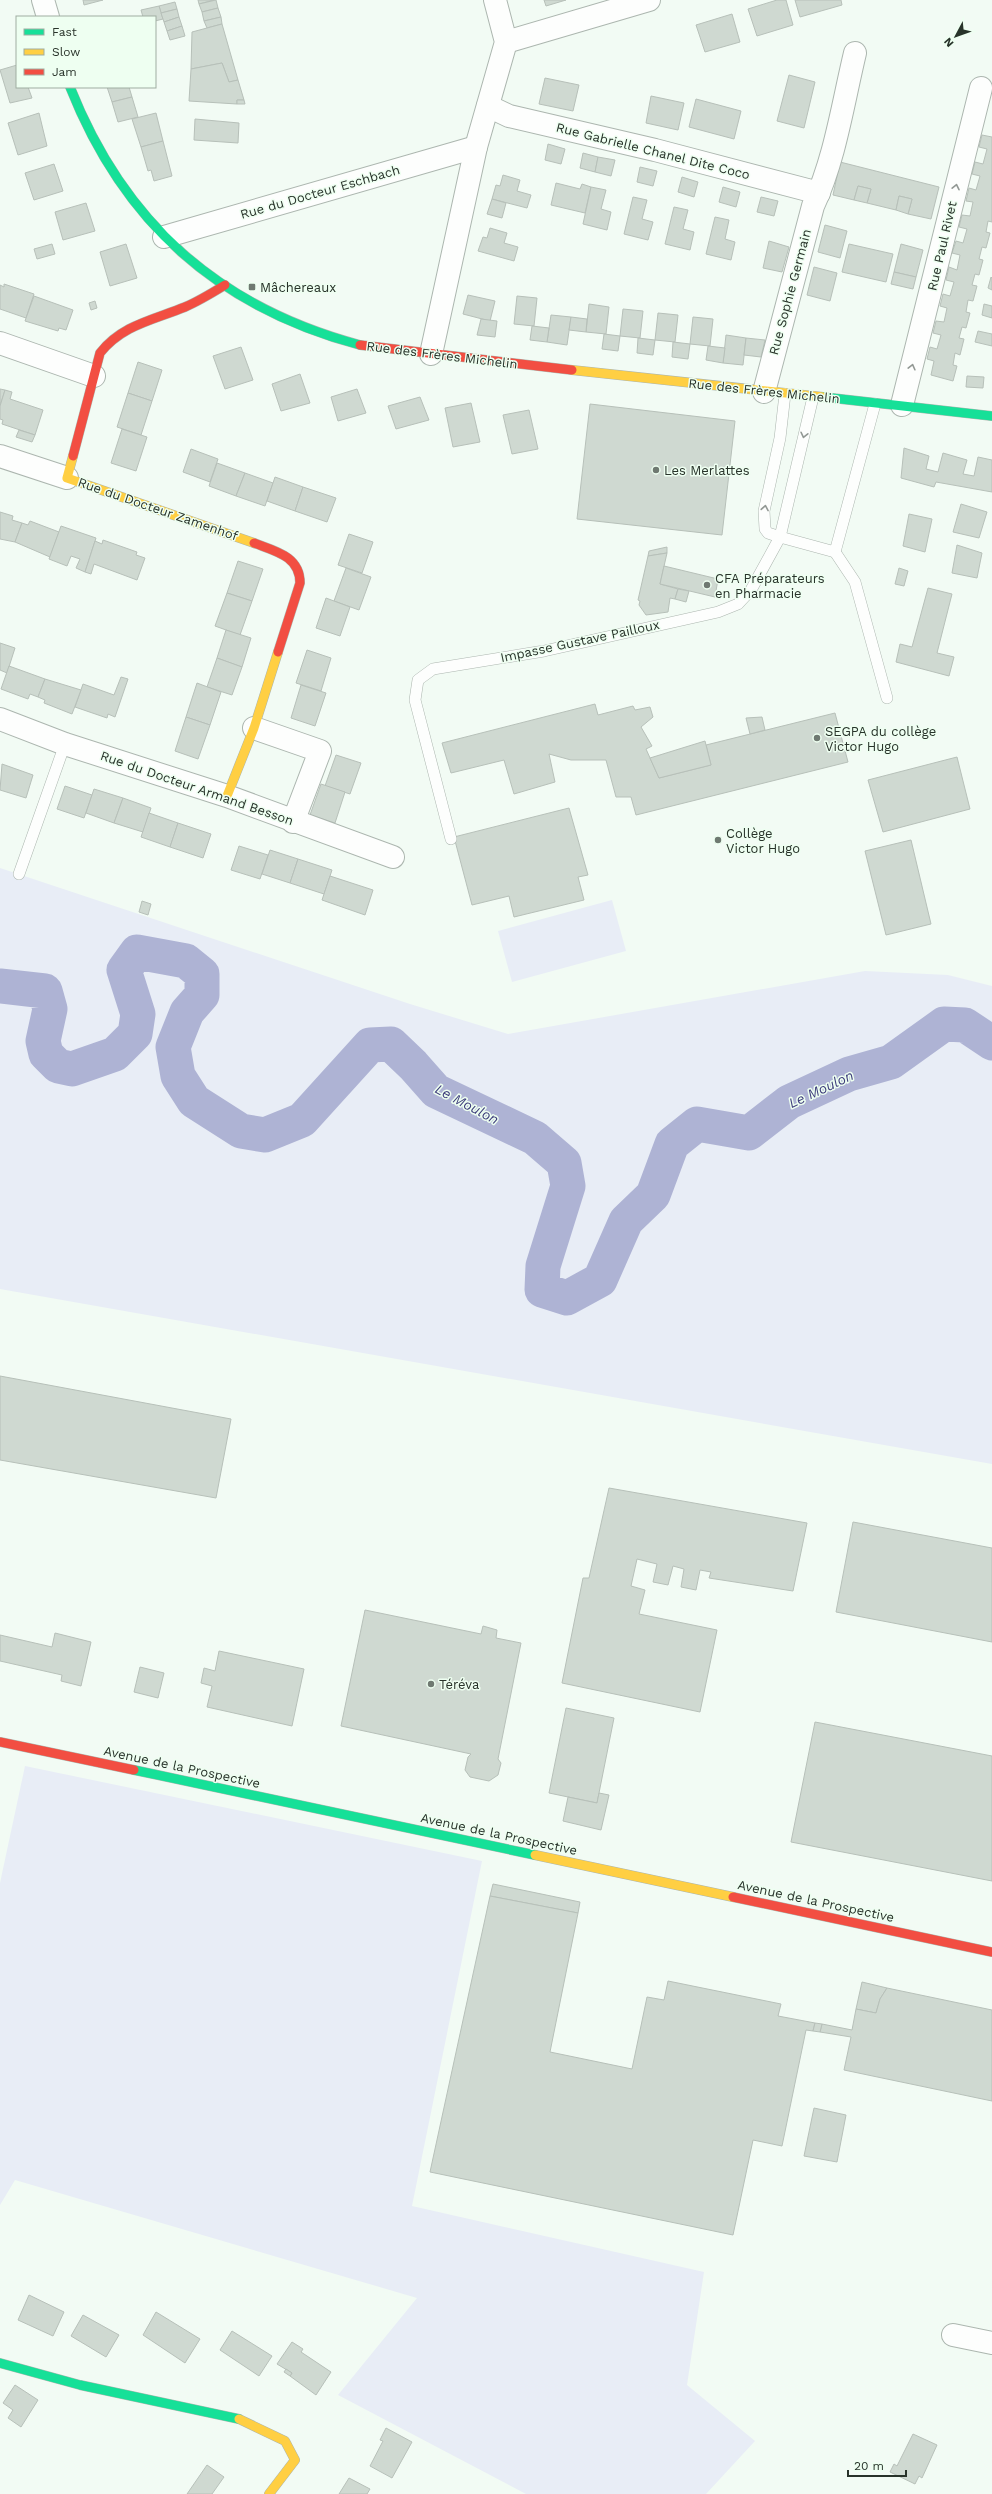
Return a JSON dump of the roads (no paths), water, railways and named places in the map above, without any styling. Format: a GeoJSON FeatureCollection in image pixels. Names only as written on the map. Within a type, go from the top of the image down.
{"type":"FeatureCollection","features":[{"type":"Feature","properties":{"kind":"street"},"geometry":{"type":"LineString","coordinates":[[43,0],[48,16]]}},
{"type":"Feature","properties":{"kind":"street"},"geometry":{"type":"LineString","coordinates":[[431,354],[476,147],[506,42],[495,0]]}},
{"type":"Feature","properties":{"kind":"street"},"geometry":{"type":"LineString","coordinates":[[506,42],[649,0]]}},
{"type":"Feature","properties":{"kind":"street","name":"Rue Sophie Germain"},"geometry":{"type":"LineString","coordinates":[[774,393],[813,206],[819,193],[835,140],[855,53]]}},
{"type":"Feature","properties":{"kind":"street","name":"Rue des Frères Michelin"},"geometry":{"type":"LineString","coordinates":[[70,88],[76,103],[108,164],[164,237],[188,260],[225,285],[244,297],[310,330],[370,348],[992,416]]}},
{"type":"Feature","properties":{"kind":"street","name":"Rue Paul Rivet"},"geometry":{"type":"LineString","coordinates":[[902,405],[981,88]]}},
{"type":"Feature","properties":{"kind":"street","name":"Rue Gabrielle Chanel Dite Coco"},"geometry":{"type":"LineString","coordinates":[[488,106],[509,116],[655,150],[819,193]]}},
{"type":"Feature","properties":{"kind":"street","name":"Rue du Docteur Eschbach"},"geometry":{"type":"LineString","coordinates":[[164,237],[476,147]]}},
{"type":"Feature","properties":{"kind":"street","name":"Rue du Docteur Zamenhof"},"geometry":{"type":"LineString","coordinates":[[225,285],[196,302],[123,330],[112,337],[100,353],[67,478],[282,552],[292,558],[300,575],[300,583],[254,728],[227,796]]}},
{"type":"Feature","properties":{"kind":"street"},"geometry":{"type":"LineString","coordinates":[[0,343],[94,376]]}},
{"type":"Feature","properties":{"kind":"street"},"geometry":{"type":"LineString","coordinates":[[0,456],[67,478]]}},
{"type":"Feature","properties":{"kind":"street","name":"Rue du Docteur Armand Besson"},"geometry":{"type":"LineString","coordinates":[[0,719],[65,744],[227,796],[393,858]]}},
{"type":"Feature","properties":{"kind":"street"},"geometry":{"type":"LineString","coordinates":[[254,728],[320,751],[294,822]]}},
{"type":"Feature","properties":{"kind":"street","name":"Avenue de la Prospective"},"geometry":{"type":"LineString","coordinates":[[0,1742],[992,1952]]}},
{"type":"Feature","properties":{"kind":"street"},"geometry":{"type":"LineString","coordinates":[[953,2335],[992,2343]]}},
{"type":"Feature","properties":{"kind":"street"},"geometry":{"type":"LineString","coordinates":[[0,2363],[80,2385],[244,2420],[285,2441],[295,2460],[269,2494]]}},
{"type":"Feature","properties":{"kind":"lane"},"geometry":{"type":"LineString","coordinates":[[774,393],[780,438],[763,523],[768,533],[835,552],[856,582],[887,698]]}},
{"type":"Feature","properties":{"kind":"lane","name":"Impasse Gustave Pailloux"},"geometry":{"type":"LineString","coordinates":[[451,839],[415,694],[418,680],[429,672],[544,651],[718,612],[738,604],[751,590],[780,537],[813,397]]}},
{"type":"Feature","properties":{"kind":"lane"},"geometry":{"type":"LineString","coordinates":[[835,552],[875,404]]}},
{"type":"Feature","properties":{"kind":"lane"},"geometry":{"type":"LineString","coordinates":[[19,874],[65,744]]}},
{"type":"Feature","properties":{"kind":"waterway","name":"Le Moulon"},"geometry":{"type":"LineString","coordinates":[[0,986],[45,991],[50,1009],[43,1041],[46,1054],[58,1066],[72,1069],[115,1054],[135,1034],[138,1014],[124,970],[137,952],[186,961],[202,974],[202,995],[187,1012],[173,1047],[178,1076],[194,1101],[241,1131],[265,1135],[302,1120],[370,1045],[391,1044],[413,1065],[436,1091],[535,1138],[564,1163],[568,1186],[543,1266],[542,1290],[567,1298],[600,1280],[626,1221],[653,1195],[672,1144],[697,1124],[749,1133],[789,1102],[849,1074],[891,1062],[944,1024],[965,1025],[992,1043]]}},
{"type":"Feature","properties":{"kind":"place","name":"Mâchereaux"},"geometry":{"type":"Point","coordinates":[252,287]}},
{"type":"Feature","properties":{"kind":"place","name":"Les Merlattes"},"geometry":{"type":"Point","coordinates":[656,470]}},
{"type":"Feature","properties":{"kind":"place","name":"CFA Préparateurs en Pharmacie"},"geometry":{"type":"Point","coordinates":[707,585]}},
{"type":"Feature","properties":{"kind":"place","name":"SEGPA du collège Victor Hugo"},"geometry":{"type":"Point","coordinates":[817,738]}},
{"type":"Feature","properties":{"kind":"place","name":"Collège Victor Hugo"},"geometry":{"type":"Point","coordinates":[718,840]}},
{"type":"Feature","properties":{"kind":"place","name":"Téréva"},"geometry":{"type":"Point","coordinates":[431,1684]}}]}
